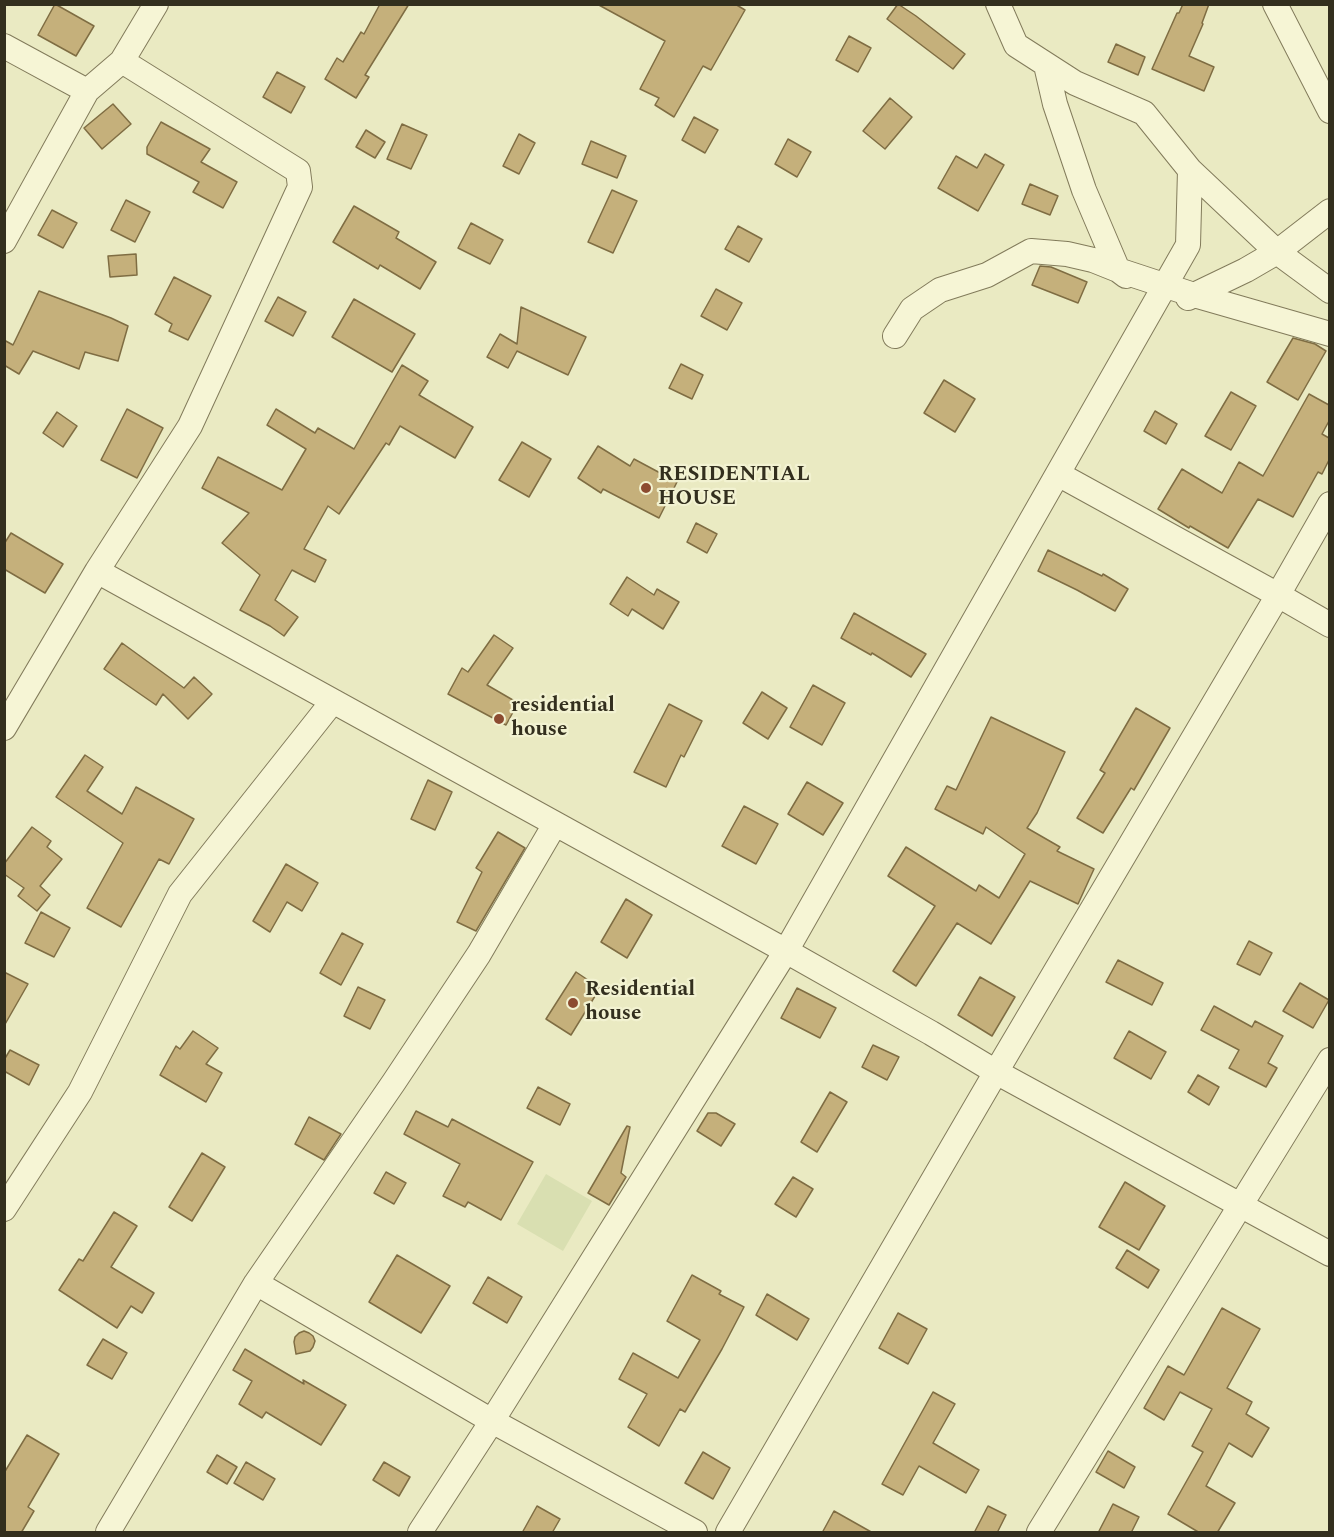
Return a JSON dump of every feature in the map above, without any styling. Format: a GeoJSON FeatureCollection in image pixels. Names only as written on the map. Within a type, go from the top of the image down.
{"type":"FeatureCollection","features":[{"type":"Feature","properties":{"kind":"street"},"geometry":{"type":"LineString","coordinates":[[4,241],[87,91],[122,61],[156,4]]}},
{"type":"Feature","properties":{"kind":"street"},"geometry":{"type":"LineString","coordinates":[[998,4],[1016,45],[1075,83],[1144,113],[1190,170],[1277,252],[1329,291]]}},
{"type":"Feature","properties":{"kind":"street"},"geometry":{"type":"LineString","coordinates":[[1275,4],[1329,111]]}},
{"type":"Feature","properties":{"kind":"street"},"geometry":{"type":"LineString","coordinates":[[4,46],[87,91]]}},
{"type":"Feature","properties":{"kind":"street"},"geometry":{"type":"LineString","coordinates":[[4,728],[97,571],[190,426],[300,187],[298,171],[122,61]]}},
{"type":"Feature","properties":{"kind":"street"},"geometry":{"type":"LineString","coordinates":[[1046,65],[1055,104],[1080,179],[1118,270],[1140,287],[1143,325]]}},
{"type":"Feature","properties":{"kind":"street"},"geometry":{"type":"LineString","coordinates":[[420,1533],[786,951],[1143,325],[1188,245],[1190,170]]}},
{"type":"Feature","properties":{"kind":"street"},"geometry":{"type":"LineString","coordinates":[[1143,325],[1163,309],[1246,270],[1277,252],[1329,211]]}},
{"type":"Feature","properties":{"kind":"street"},"geometry":{"type":"LineString","coordinates":[[895,336],[912,309],[940,290],[987,275],[1031,251],[1067,254],[1093,260],[1165,286],[1329,334]]}},
{"type":"Feature","properties":{"kind":"street"},"geometry":{"type":"LineString","coordinates":[[1058,474],[1329,625]]}},
{"type":"Feature","properties":{"kind":"street"},"geometry":{"type":"LineString","coordinates":[[728,1533],[996,1072],[1278,595],[1329,504]]}},
{"type":"Feature","properties":{"kind":"street"},"geometry":{"type":"LineString","coordinates":[[97,571],[786,951],[996,1072],[1329,1254]]}},
{"type":"Feature","properties":{"kind":"street"},"geometry":{"type":"LineString","coordinates":[[4,1209],[80,1092],[180,894],[333,701]]}},
{"type":"Feature","properties":{"kind":"street"},"geometry":{"type":"LineString","coordinates":[[108,1533],[256,1283],[394,1082],[472,963],[555,824]]}},
{"type":"Feature","properties":{"kind":"street"},"geometry":{"type":"LineString","coordinates":[[1039,1533],[1329,1060]]}},
{"type":"Feature","properties":{"kind":"street"},"geometry":{"type":"LineString","coordinates":[[256,1283],[492,1421],[694,1533]]}},
{"type":"Feature","properties":{"kind":"green space"},"geometry":{"type":"Polygon","coordinates":[[[546,1174],[592,1201],[563,1251],[517,1224],[546,1174]]]}},
{"type":"Feature","properties":{"kind":"building"},"geometry":{"type":"Polygon","coordinates":[[[55,4],[94,26],[76,56],[38,35],[55,4]]]}},
{"type":"Feature","properties":{"kind":"building"},"geometry":{"type":"Polygon","coordinates":[[[380,4],[409,4],[365,75],[369,77],[356,98],[325,79],[337,58],[343,62],[361,32],[364,34],[380,4]]]}},
{"type":"Feature","properties":{"kind":"building"},"geometry":{"type":"Polygon","coordinates":[[[597,4],[735,4],[745,10],[711,70],[703,66],[674,117],[655,105],[659,98],[640,89],[665,41],[597,4]]]}},
{"type":"Feature","properties":{"kind":"building"},"geometry":{"type":"Polygon","coordinates":[[[898,4],[965,54],[953,69],[887,19],[898,4]]]}},
{"type":"Feature","properties":{"kind":"building"},"geometry":{"type":"Polygon","coordinates":[[[1183,4],[1209,4],[1189,56],[1214,67],[1204,91],[1152,69],[1183,4]]]}},
{"type":"Feature","properties":{"kind":"building"},"geometry":{"type":"Polygon","coordinates":[[[849,36],[871,48],[858,72],[836,60],[849,36]]]}},
{"type":"Feature","properties":{"kind":"building"},"geometry":{"type":"Polygon","coordinates":[[[1116,44],[1145,57],[1138,75],[1108,62],[1116,44]]]}},
{"type":"Feature","properties":{"kind":"building"},"geometry":{"type":"Polygon","coordinates":[[[277,72],[305,87],[291,113],[263,97],[277,72]]]}},
{"type":"Feature","properties":{"kind":"building"},"geometry":{"type":"Polygon","coordinates":[[[890,98],[912,117],[885,149],[863,131],[890,98]]]}},
{"type":"Feature","properties":{"kind":"building"},"geometry":{"type":"Polygon","coordinates":[[[113,104],[131,124],[102,149],[84,128],[113,104]]]}},
{"type":"Feature","properties":{"kind":"building"},"geometry":{"type":"Polygon","coordinates":[[[694,117],[718,130],[705,153],[682,140],[694,117]]]}},
{"type":"Feature","properties":{"kind":"building"},"geometry":{"type":"Polygon","coordinates":[[[161,122],[210,149],[201,162],[237,182],[223,208],[193,192],[199,182],[147,154],[147,147],[161,122]]]}},
{"type":"Feature","properties":{"kind":"building"},"geometry":{"type":"Polygon","coordinates":[[[402,124],[427,135],[411,169],[387,159],[402,124]]]}},
{"type":"Feature","properties":{"kind":"building"},"geometry":{"type":"Polygon","coordinates":[[[366,130],[385,142],[375,158],[356,147],[366,130]]]}},
{"type":"Feature","properties":{"kind":"building"},"geometry":{"type":"Polygon","coordinates":[[[519,134],[535,143],[519,174],[503,166],[519,134]]]}},
{"type":"Feature","properties":{"kind":"building"},"geometry":{"type":"Polygon","coordinates":[[[788,139],[811,152],[797,177],[775,164],[788,139]]]}},
{"type":"Feature","properties":{"kind":"building"},"geometry":{"type":"Polygon","coordinates":[[[591,141],[626,156],[617,178],[582,164],[591,141]]]}},
{"type":"Feature","properties":{"kind":"building"},"geometry":{"type":"Polygon","coordinates":[[[985,154],[1004,165],[978,211],[938,188],[956,156],[977,168],[985,154]]]}},
{"type":"Feature","properties":{"kind":"building"},"geometry":{"type":"Polygon","coordinates":[[[1030,184],[1058,196],[1050,215],[1022,204],[1030,184]]]}},
{"type":"Feature","properties":{"kind":"building"},"geometry":{"type":"Polygon","coordinates":[[[612,190],[637,201],[613,253],[588,242],[612,190]]]}},
{"type":"Feature","properties":{"kind":"building"},"geometry":{"type":"Polygon","coordinates":[[[126,200],[150,212],[135,242],[111,230],[126,200]]]}},
{"type":"Feature","properties":{"kind":"building"},"geometry":{"type":"Polygon","coordinates":[[[354,206],[399,232],[396,238],[436,262],[420,289],[380,265],[378,269],[333,242],[354,206]]]}},
{"type":"Feature","properties":{"kind":"building"},"geometry":{"type":"Polygon","coordinates":[[[52,210],[77,223],[63,248],[38,235],[52,210]]]}},
{"type":"Feature","properties":{"kind":"building"},"geometry":{"type":"Polygon","coordinates":[[[471,223],[503,240],[490,264],[458,248],[471,223]]]}},
{"type":"Feature","properties":{"kind":"building"},"geometry":{"type":"Polygon","coordinates":[[[738,226],[762,239],[749,262],[725,249],[738,226]]]}},
{"type":"Feature","properties":{"kind":"building"},"geometry":{"type":"Polygon","coordinates":[[[136,254],[137,275],[110,277],[108,256],[136,254]]]}},
{"type":"Feature","properties":{"kind":"building"},"geometry":{"type":"Polygon","coordinates":[[[1040,266],[1051,267],[1087,282],[1078,303],[1032,285],[1040,266]]]}},
{"type":"Feature","properties":{"kind":"building"},"geometry":{"type":"Polygon","coordinates":[[[174,277],[211,296],[188,340],[169,331],[172,324],[155,314],[174,277]]]}},
{"type":"Feature","properties":{"kind":"building"},"geometry":{"type":"Polygon","coordinates":[[[716,289],[742,303],[727,330],[701,316],[716,289]]]}},
{"type":"Feature","properties":{"kind":"building"},"geometry":{"type":"Polygon","coordinates":[[[39,291],[128,326],[118,361],[85,352],[79,369],[33,351],[19,374],[4,365],[4,340],[13,345],[39,291]]]}},
{"type":"Feature","properties":{"kind":"building"},"geometry":{"type":"Polygon","coordinates":[[[278,297],[306,312],[293,336],[265,321],[278,297]]]}},
{"type":"Feature","properties":{"kind":"building"},"geometry":{"type":"Polygon","coordinates":[[[354,299],[415,334],[392,372],[332,337],[354,299]]]}},
{"type":"Feature","properties":{"kind":"building"},"geometry":{"type":"Polygon","coordinates":[[[521,307],[586,337],[568,375],[517,351],[508,368],[487,357],[500,334],[517,344],[521,307]]]}},
{"type":"Feature","properties":{"kind":"building"},"geometry":{"type":"Polygon","coordinates":[[[1293,338],[1315,344],[1326,351],[1298,400],[1267,382],[1293,338]]]}},
{"type":"Feature","properties":{"kind":"building"},"geometry":{"type":"Polygon","coordinates":[[[681,364],[703,375],[692,399],[669,388],[681,364]]]}},
{"type":"Feature","properties":{"kind":"building"},"geometry":{"type":"Polygon","coordinates":[[[402,365],[428,381],[419,395],[473,427],[455,458],[400,426],[389,445],[386,443],[339,514],[328,506],[304,549],[326,560],[315,582],[292,570],[275,600],[298,617],[284,636],[240,610],[260,575],[222,543],[249,513],[202,488],[218,457],[282,490],[306,449],[267,425],[276,409],[315,433],[318,428],[354,449],[402,365]]]}},
{"type":"Feature","properties":{"kind":"building"},"geometry":{"type":"Polygon","coordinates":[[[944,380],[975,399],[955,432],[924,413],[944,380]]]}},
{"type":"Feature","properties":{"kind":"building"},"geometry":{"type":"Polygon","coordinates":[[[1231,392],[1256,406],[1231,450],[1205,436],[1231,392]]]}},
{"type":"Feature","properties":{"kind":"building"},"geometry":{"type":"Polygon","coordinates":[[[1309,394],[1329,405],[1329,421],[1322,434],[1329,438],[1329,460],[1322,474],[1318,472],[1293,517],[1258,499],[1228,548],[1158,509],[1182,469],[1222,493],[1239,462],[1263,476],[1309,394]]]}},
{"type":"Feature","properties":{"kind":"building"},"geometry":{"type":"Polygon","coordinates":[[[127,409],[163,428],[137,478],[101,460],[127,409]]]}},
{"type":"Feature","properties":{"kind":"building"},"geometry":{"type":"Polygon","coordinates":[[[1155,411],[1177,424],[1166,444],[1144,431],[1155,411]]]}},
{"type":"Feature","properties":{"kind":"building"},"geometry":{"type":"Polygon","coordinates":[[[57,412],[77,426],[63,447],[43,433],[57,412]]]}},
{"type":"Feature","properties":{"kind":"building"},"geometry":{"type":"Polygon","coordinates":[[[522,442],[551,459],[529,497],[499,480],[522,442]]]}},
{"type":"Feature","properties":{"kind":"building"},"geometry":{"type":"Polygon","coordinates":[[[598,446],[630,466],[634,459],[677,482],[659,518],[603,489],[601,493],[578,478],[598,446]]]}},
{"type":"Feature","properties":{"kind":"building","name":"RESIDENTIAL HOUSE"},"geometry":{"type":"Polygon","coordinates":[[[696,523],[717,534],[707,553],[687,542],[696,523]]]}},
{"type":"Feature","properties":{"kind":"building"},"geometry":{"type":"Polygon","coordinates":[[[11,533],[63,564],[45,593],[4,569],[4,544],[11,533]]]}},
{"type":"Feature","properties":{"kind":"building"},"geometry":{"type":"Polygon","coordinates":[[[1048,550],[1102,576],[1103,574],[1128,589],[1115,611],[1038,571],[1048,550]]]}},
{"type":"Feature","properties":{"kind":"building"},"geometry":{"type":"Polygon","coordinates":[[[627,577],[654,595],[657,589],[679,602],[663,629],[632,609],[628,616],[610,604],[627,577]]]}},
{"type":"Feature","properties":{"kind":"building"},"geometry":{"type":"Polygon","coordinates":[[[854,613],[926,654],[911,677],[872,653],[871,655],[841,638],[854,613]]]}},
{"type":"Feature","properties":{"kind":"building"},"geometry":{"type":"Polygon","coordinates":[[[494,635],[513,648],[487,685],[518,703],[506,725],[448,694],[462,668],[468,672],[494,635]]]}},
{"type":"Feature","properties":{"kind":"building"},"geometry":{"type":"Polygon","coordinates":[[[122,643],[184,688],[194,677],[212,694],[188,719],[163,694],[156,705],[104,669],[122,643]]]}},
{"type":"Feature","properties":{"kind":"building"},"geometry":{"type":"Polygon","coordinates":[[[813,685],[845,703],[822,745],[790,727],[813,685]]]}},
{"type":"Feature","properties":{"kind":"building"},"geometry":{"type":"Polygon","coordinates":[[[762,692],[787,708],[768,739],[743,723],[762,692]]]}},
{"type":"Feature","properties":{"kind":"building"},"geometry":{"type":"Polygon","coordinates":[[[669,704],[702,721],[684,757],[681,755],[666,787],[634,772],[669,704]]]}},
{"type":"Feature","properties":{"kind":"building"},"geometry":{"type":"Polygon","coordinates":[[[1136,708],[1170,728],[1134,790],[1131,788],[1103,833],[1077,818],[1105,773],[1100,770],[1136,708]]]}},
{"type":"Feature","properties":{"kind":"building"},"geometry":{"type":"Polygon","coordinates":[[[991,717],[1065,752],[1037,813],[1027,828],[1060,847],[1057,851],[1094,869],[1078,904],[1030,881],[991,944],[957,923],[916,986],[893,971],[935,906],[888,876],[906,847],[976,891],[979,885],[999,898],[1025,854],[986,827],[983,834],[935,809],[947,786],[956,790],[991,717]]]}},
{"type":"Feature","properties":{"kind":"building"},"geometry":{"type":"Polygon","coordinates":[[[85,755],[103,767],[87,791],[122,814],[136,787],[194,819],[169,864],[159,859],[121,927],[87,908],[123,843],[56,797],[85,755]]]}},
{"type":"Feature","properties":{"kind":"building"},"geometry":{"type":"Polygon","coordinates":[[[428,780],[452,792],[435,830],[411,819],[428,780]]]}},
{"type":"Feature","properties":{"kind":"building"},"geometry":{"type":"Polygon","coordinates":[[[807,782],[843,803],[823,835],[788,814],[807,782]]]}},
{"type":"Feature","properties":{"kind":"building"},"geometry":{"type":"Polygon","coordinates":[[[744,806],[778,824],[756,864],[722,846],[744,806]]]}},
{"type":"Feature","properties":{"kind":"building"},"geometry":{"type":"Polygon","coordinates":[[[32,827],[51,841],[47,847],[62,859],[40,886],[50,895],[37,911],[18,896],[24,888],[4,874],[4,864],[32,827]]]}},
{"type":"Feature","properties":{"kind":"building"},"geometry":{"type":"Polygon","coordinates":[[[498,832],[525,848],[476,931],[457,922],[482,872],[476,868],[498,832]]]}},
{"type":"Feature","properties":{"kind":"building"},"geometry":{"type":"Polygon","coordinates":[[[286,864],[318,883],[302,911],[287,902],[270,932],[253,921],[286,864]]]}},
{"type":"Feature","properties":{"kind":"building"},"geometry":{"type":"Polygon","coordinates":[[[626,899],[652,915],[627,958],[601,942],[626,899]]]}},
{"type":"Feature","properties":{"kind":"building"},"geometry":{"type":"Polygon","coordinates":[[[41,912],[70,928],[54,957],[25,943],[41,912]]]}},
{"type":"Feature","properties":{"kind":"building"},"geometry":{"type":"Polygon","coordinates":[[[342,933],[363,944],[341,985],[320,973],[342,933]]]}},
{"type":"Feature","properties":{"kind":"building"},"geometry":{"type":"Polygon","coordinates":[[[1249,941],[1272,953],[1260,975],[1237,964],[1249,941]]]}},
{"type":"Feature","properties":{"kind":"building"},"geometry":{"type":"Polygon","coordinates":[[[1118,960],[1163,983],[1152,1005],[1106,982],[1118,960]]]}},
{"type":"Feature","properties":{"kind":"building"},"geometry":{"type":"Polygon","coordinates":[[[4,972],[28,984],[4,1026],[4,972]]]}},
{"type":"Feature","properties":{"kind":"building","name":"Residential house"},"geometry":{"type":"Polygon","coordinates":[[[576,972],[600,988],[571,1035],[546,1019],[576,972]]]}},
{"type":"Feature","properties":{"kind":"building"},"geometry":{"type":"Polygon","coordinates":[[[980,977],[1015,997],[992,1036],[958,1015],[980,977]]]}},
{"type":"Feature","properties":{"kind":"building"},"geometry":{"type":"Polygon","coordinates":[[[1300,983],[1329,1000],[1313,1028],[1283,1011],[1300,983]]]}},
{"type":"Feature","properties":{"kind":"building"},"geometry":{"type":"Polygon","coordinates":[[[358,987],[385,1000],[370,1029],[344,1016],[358,987]]]}},
{"type":"Feature","properties":{"kind":"building"},"geometry":{"type":"Polygon","coordinates":[[[797,988],[836,1008],[820,1038],[781,1018],[797,988]]]}},
{"type":"Feature","properties":{"kind":"building"},"geometry":{"type":"Polygon","coordinates":[[[1214,1006],[1252,1027],[1255,1021],[1283,1036],[1268,1063],[1277,1068],[1266,1087],[1229,1068],[1239,1050],[1201,1030],[1214,1006]]]}},
{"type":"Feature","properties":{"kind":"building"},"geometry":{"type":"Polygon","coordinates":[[[193,1031],[218,1048],[206,1064],[222,1073],[206,1102],[160,1075],[176,1046],[180,1049],[193,1031]]]}},
{"type":"Feature","properties":{"kind":"building"},"geometry":{"type":"Polygon","coordinates":[[[1129,1031],[1166,1052],[1151,1079],[1114,1058],[1129,1031]]]}},
{"type":"Feature","properties":{"kind":"building"},"geometry":{"type":"Polygon","coordinates":[[[873,1045],[899,1057],[887,1080],[862,1067],[873,1045]]]}},
{"type":"Feature","properties":{"kind":"building"},"geometry":{"type":"Polygon","coordinates":[[[10,1050],[39,1065],[29,1085],[4,1071],[4,1060],[10,1050]]]}},
{"type":"Feature","properties":{"kind":"building"},"geometry":{"type":"Polygon","coordinates":[[[1198,1075],[1219,1087],[1209,1105],[1188,1092],[1198,1075]]]}},
{"type":"Feature","properties":{"kind":"building"},"geometry":{"type":"Polygon","coordinates":[[[538,1087],[570,1104],[560,1125],[527,1108],[538,1087]]]}},
{"type":"Feature","properties":{"kind":"building"},"geometry":{"type":"Polygon","coordinates":[[[830,1092],[847,1102],[817,1152],[801,1142],[830,1092]]]}},
{"type":"Feature","properties":{"kind":"building"},"geometry":{"type":"Polygon","coordinates":[[[416,1111],[448,1127],[452,1119],[533,1162],[501,1220],[468,1202],[465,1207],[443,1196],[460,1164],[404,1134],[416,1111]]]}},
{"type":"Feature","properties":{"kind":"building"},"geometry":{"type":"Polygon","coordinates":[[[708,1113],[716,1113],[735,1124],[721,1146],[697,1131],[708,1113]]]}},
{"type":"Feature","properties":{"kind":"building"},"geometry":{"type":"Polygon","coordinates":[[[309,1117],[341,1134],[324,1160],[295,1144],[309,1117]]]}},
{"type":"Feature","properties":{"kind":"building"},"geometry":{"type":"Polygon","coordinates":[[[627,1126],[630,1127],[621,1173],[626,1177],[609,1205],[588,1193],[627,1126]]]}},
{"type":"Feature","properties":{"kind":"building"},"geometry":{"type":"Polygon","coordinates":[[[202,1153],[225,1167],[192,1221],[169,1207],[202,1153]]]}},
{"type":"Feature","properties":{"kind":"building"},"geometry":{"type":"Polygon","coordinates":[[[386,1172],[406,1183],[394,1204],[374,1193],[386,1172]]]}},
{"type":"Feature","properties":{"kind":"building"},"geometry":{"type":"Polygon","coordinates":[[[793,1177],[813,1189],[796,1217],[775,1204],[793,1177]]]}},
{"type":"Feature","properties":{"kind":"building"},"geometry":{"type":"Polygon","coordinates":[[[1125,1182],[1165,1206],[1139,1250],[1099,1227],[1125,1182]]]}},
{"type":"Feature","properties":{"kind":"building"},"geometry":{"type":"Polygon","coordinates":[[[114,1212],[137,1226],[111,1267],[154,1293],[142,1313],[131,1306],[117,1328],[59,1290],[79,1259],[83,1261],[114,1212]]]}},
{"type":"Feature","properties":{"kind":"building"},"geometry":{"type":"Polygon","coordinates":[[[1127,1250],[1159,1270],[1148,1288],[1116,1268],[1127,1250]]]}},
{"type":"Feature","properties":{"kind":"building"},"geometry":{"type":"Polygon","coordinates":[[[397,1255],[450,1286],[421,1333],[369,1302],[397,1255]]]}},
{"type":"Feature","properties":{"kind":"building"},"geometry":{"type":"Polygon","coordinates":[[[692,1275],[721,1291],[719,1294],[744,1307],[685,1412],[680,1409],[659,1446],[628,1427],[647,1394],[619,1379],[633,1353],[678,1378],[700,1340],[667,1321],[692,1275]]]}},
{"type":"Feature","properties":{"kind":"building"},"geometry":{"type":"Polygon","coordinates":[[[488,1277],[522,1297],[507,1323],[473,1303],[488,1277]]]}},
{"type":"Feature","properties":{"kind":"building"},"geometry":{"type":"Polygon","coordinates":[[[767,1294],[809,1319],[797,1340],[756,1315],[767,1294]]]}},
{"type":"Feature","properties":{"kind":"building"},"geometry":{"type":"Polygon","coordinates":[[[1222,1308],[1260,1329],[1227,1388],[1252,1402],[1246,1414],[1269,1428],[1252,1457],[1229,1443],[1206,1486],[1235,1503],[1217,1533],[1200,1533],[1168,1514],[1203,1452],[1192,1446],[1212,1409],[1180,1392],[1164,1420],[1144,1408],[1168,1366],[1184,1375],[1222,1308]]]}},
{"type":"Feature","properties":{"kind":"building"},"geometry":{"type":"Polygon","coordinates":[[[898,1313],[927,1329],[908,1364],[879,1348],[898,1313]]]}},
{"type":"Feature","properties":{"kind":"building"},"geometry":{"type":"Polygon","coordinates":[[[304,1331],[313,1336],[315,1341],[313,1347],[310,1351],[296,1354],[295,1337],[304,1331]]]}},
{"type":"Feature","properties":{"kind":"building"},"geometry":{"type":"Polygon","coordinates":[[[103,1339],[127,1353],[112,1379],[87,1365],[103,1339]]]}},
{"type":"Feature","properties":{"kind":"building"},"geometry":{"type":"Polygon","coordinates":[[[245,1349],[304,1384],[303,1380],[346,1405],[321,1445],[266,1412],[262,1418],[239,1404],[252,1381],[233,1370],[245,1349]]]}},
{"type":"Feature","properties":{"kind":"building"},"geometry":{"type":"Polygon","coordinates":[[[933,1392],[955,1404],[933,1443],[979,1470],[966,1493],[919,1466],[903,1495],[882,1484],[933,1392]]]}},
{"type":"Feature","properties":{"kind":"building"},"geometry":{"type":"Polygon","coordinates":[[[27,1435],[59,1454],[28,1507],[34,1511],[21,1533],[4,1533],[4,1473],[27,1435]]]}},
{"type":"Feature","properties":{"kind":"building"},"geometry":{"type":"Polygon","coordinates":[[[1108,1451],[1135,1467],[1124,1488],[1096,1472],[1108,1451]]]}},
{"type":"Feature","properties":{"kind":"building"},"geometry":{"type":"Polygon","coordinates":[[[703,1452],[730,1468],[713,1499],[685,1483],[703,1452]]]}},
{"type":"Feature","properties":{"kind":"building"},"geometry":{"type":"Polygon","coordinates":[[[217,1455],[237,1467],[227,1484],[207,1472],[217,1455]]]}},
{"type":"Feature","properties":{"kind":"building"},"geometry":{"type":"Polygon","coordinates":[[[246,1462],[275,1479],[263,1500],[234,1483],[246,1462]]]}},
{"type":"Feature","properties":{"kind":"building"},"geometry":{"type":"Polygon","coordinates":[[[384,1462],[410,1477],[399,1496],[373,1480],[384,1462]]]}},
{"type":"Feature","properties":{"kind":"building"},"geometry":{"type":"Polygon","coordinates":[[[1113,1504],[1139,1517],[1131,1533],[1098,1533],[1113,1504]]]}},
{"type":"Feature","properties":{"kind":"building"},"geometry":{"type":"Polygon","coordinates":[[[537,1506],[560,1519],[552,1533],[522,1533],[537,1506]]]}},
{"type":"Feature","properties":{"kind":"building"},"geometry":{"type":"Polygon","coordinates":[[[988,1506],[1006,1515],[997,1533],[974,1533],[988,1506]]]}},
{"type":"Feature","properties":{"kind":"building"},"geometry":{"type":"Polygon","coordinates":[[[834,1511],[873,1533],[822,1533],[834,1511]]]}},
{"type":"Feature","properties":{"kind":"place","name":"RESIDENTIAL HOUSE"},"geometry":{"type":"Point","coordinates":[646,488]}},
{"type":"Feature","properties":{"kind":"place","name":"residential house"},"geometry":{"type":"Point","coordinates":[499,719]}},
{"type":"Feature","properties":{"kind":"place","name":"Residential house"},"geometry":{"type":"Point","coordinates":[573,1003]}}]}
